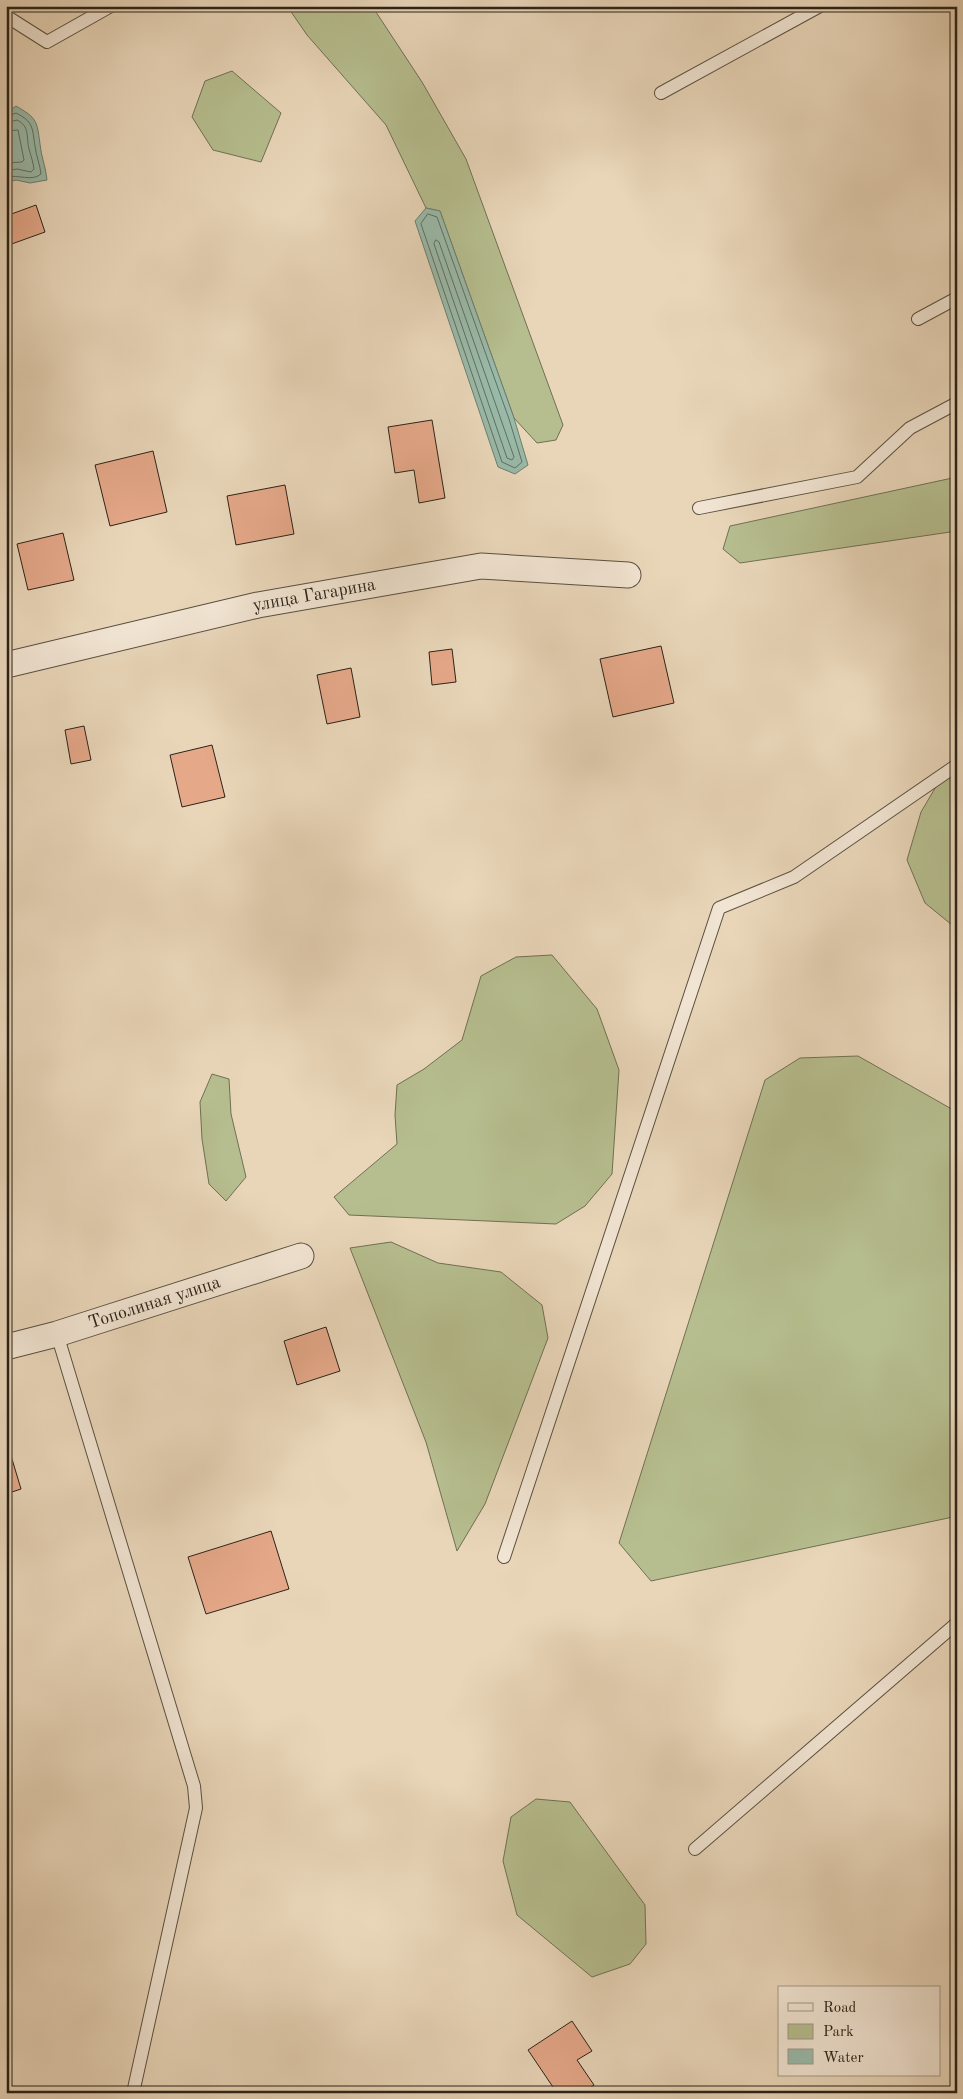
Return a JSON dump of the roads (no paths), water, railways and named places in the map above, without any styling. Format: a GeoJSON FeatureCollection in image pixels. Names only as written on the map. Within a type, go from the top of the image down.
{"type":"FeatureCollection","features":[{"type":"Feature","properties":{"kind":"street","name":"улица Гагарина"},"geometry":{"type":"LineString","coordinates":[[6,665],[258,605],[481,566],[628,575]]}},
{"type":"Feature","properties":{"kind":"street","name":"Тополиная улица"},"geometry":{"type":"LineString","coordinates":[[6,1347],[57,1334],[302,1256]]}},
{"type":"Feature","properties":{"kind":"lane"},"geometry":{"type":"LineString","coordinates":[[6,16],[47,42],[111,6]]}},
{"type":"Feature","properties":{"kind":"lane"},"geometry":{"type":"LineString","coordinates":[[661,93],[820,6]]}},
{"type":"Feature","properties":{"kind":"lane"},"geometry":{"type":"LineString","coordinates":[[918,319],[957,298]]}},
{"type":"Feature","properties":{"kind":"lane"},"geometry":{"type":"LineString","coordinates":[[699,508],[857,476],[910,428],[957,403]]}},
{"type":"Feature","properties":{"kind":"lane"},"geometry":{"type":"LineString","coordinates":[[504,1557],[719,908],[794,878],[957,766]]}},
{"type":"Feature","properties":{"kind":"lane"},"geometry":{"type":"LineString","coordinates":[[57,1334],[190,1771],[196,1801],[133,2093]]}},
{"type":"Feature","properties":{"kind":"lane"},"geometry":{"type":"LineString","coordinates":[[695,1849],[957,1623]]}},
{"type":"Feature","properties":{"kind":"water"},"geometry":{"type":"Polygon","coordinates":[[[16,106],[32,117],[37,125],[47,180],[30,183],[16,180],[6,183],[6,113],[16,106]]]}},
{"type":"Feature","properties":{"kind":"water"},"geometry":{"type":"Polygon","coordinates":[[[426,208],[440,211],[514,418],[528,465],[515,474],[498,467],[415,221],[426,208]]]}}]}
